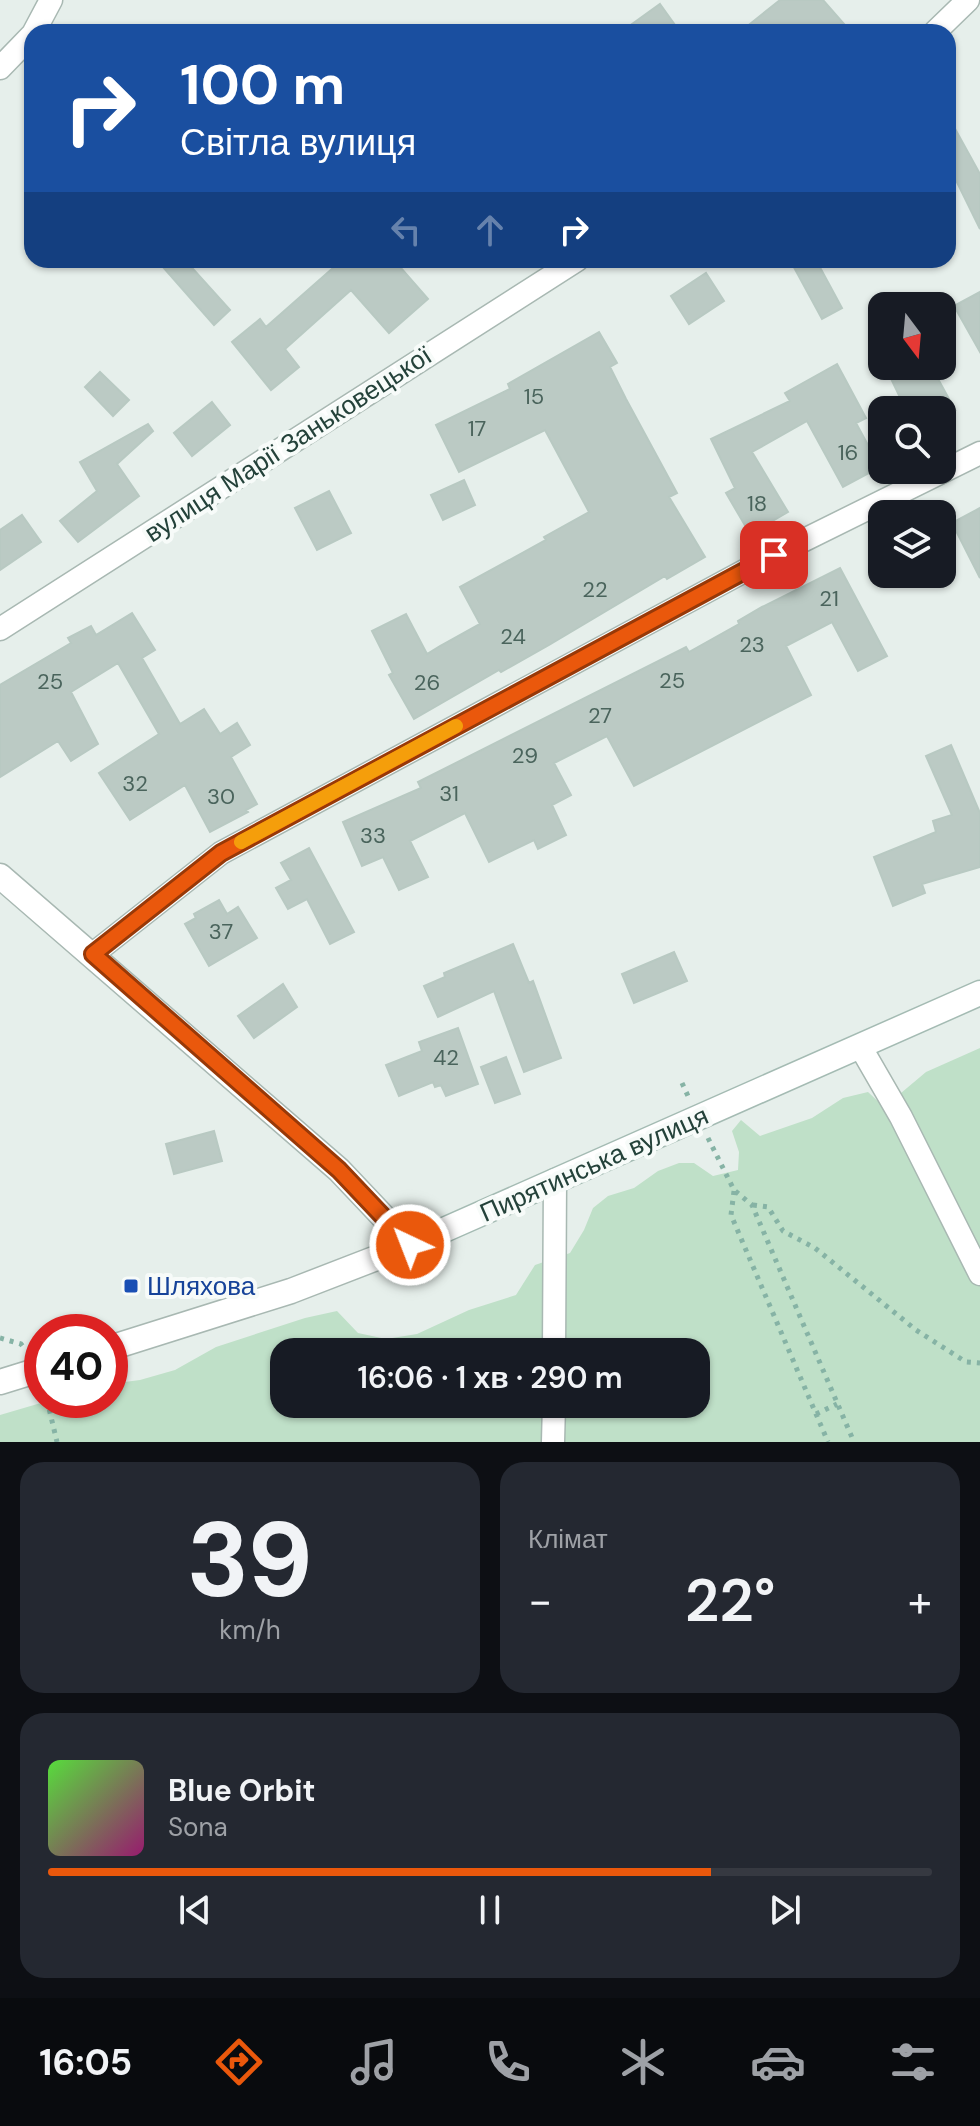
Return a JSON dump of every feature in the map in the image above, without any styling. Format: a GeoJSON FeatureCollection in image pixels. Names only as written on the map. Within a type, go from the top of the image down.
{"type":"FeatureCollection","features":[{"type":"Feature","properties":{"kind":"street"},"geometry":{"type":"LineString","coordinates":[[38,24],[51,0]]}},
{"type":"Feature","properties":{"kind":"street"},"geometry":{"type":"LineString","coordinates":[[943,24],[968,0]]}},
{"type":"Feature","properties":{"kind":"street"},"geometry":{"type":"LineString","coordinates":[[0,68],[24,43]]}},
{"type":"Feature","properties":{"kind":"street","name":"вулиця Марії Заньковецької"},"geometry":{"type":"LineString","coordinates":[[0,629],[564,268]]}},
{"type":"Feature","properties":{"kind":"street"},"geometry":{"type":"LineString","coordinates":[[93,954],[221,853],[774,555],[980,453]]}},
{"type":"Feature","properties":{"kind":"street"},"geometry":{"type":"LineString","coordinates":[[0,876],[339,1170],[410,1245]]}},
{"type":"Feature","properties":{"kind":"street","name":"Пирятинська вулиця"},"geometry":{"type":"LineString","coordinates":[[128,1342],[291,1291],[410,1245],[980,993]]}},
{"type":"Feature","properties":{"kind":"street"},"geometry":{"type":"LineString","coordinates":[[860,1046],[901,1117],[980,1274]]}},
{"type":"Feature","properties":{"kind":"street"},"geometry":{"type":"LineString","coordinates":[[554,1338],[555,1180]]}},
{"type":"Feature","properties":{"kind":"street"},"geometry":{"type":"LineString","coordinates":[[0,1382],[24,1375]]}},
{"type":"Feature","properties":{"kind":"street"},"geometry":{"type":"LineString","coordinates":[[553,1442],[554,1418]]}},
{"type":"Feature","properties":{"kind":"path"},"geometry":{"type":"LineString","coordinates":[[828,1442],[731,1215],[734,1190],[752,1205],[854,1442]]}},
{"type":"Feature","properties":{"kind":"path"},"geometry":{"type":"LineString","coordinates":[[752,1205],[768,1207],[783,1231],[815,1248],[916,1330],[966,1362],[980,1363]]}},
{"type":"Feature","properties":{"kind":"path"},"geometry":{"type":"LineString","coordinates":[[816,1414],[837,1404]]}},
{"type":"Feature","properties":{"kind":"path"},"geometry":{"type":"LineString","coordinates":[[51,1418],[57,1442]]}},
{"type":"Feature","properties":{"kind":"green space"},"geometry":{"type":"Polygon","coordinates":[[[980,1048],[980,1250],[908,1119],[901,1093],[926,1072],[980,1048]]]}},
{"type":"Feature","properties":{"kind":"green space"},"geometry":{"type":"Polygon","coordinates":[[[868,1092],[883,1106],[980,1281],[980,1442],[0,1442],[0,1415],[24,1408],[24,1418],[128,1418],[128,1382],[175,1370],[216,1347],[305,1318],[337,1311],[358,1333],[381,1338],[270,1338],[270,1418],[710,1418],[710,1338],[392,1338],[417,1334],[469,1310],[516,1295],[535,1265],[570,1253],[593,1208],[608,1196],[634,1188],[658,1171],[679,1163],[694,1163],[713,1176],[738,1170],[739,1152],[732,1131],[741,1120],[760,1136],[812,1118],[843,1098],[868,1092]]]}},
{"type":"Feature","properties":{"kind":"building"},"geometry":{"type":"Polygon","coordinates":[[[780,0],[823,0],[844,24],[750,24],[780,0]]]}},
{"type":"Feature","properties":{"kind":"building"},"geometry":{"type":"Polygon","coordinates":[[[660,4],[674,24],[632,24],[660,4]]]}},
{"type":"Feature","properties":{"kind":"building"},"geometry":{"type":"Polygon","coordinates":[[[956,130],[980,174],[980,229],[956,180],[956,130]]]}},
{"type":"Feature","properties":{"kind":"building"},"geometry":{"type":"Polygon","coordinates":[[[164,268],[192,268],[230,310],[214,325],[164,268]]]}},
{"type":"Feature","properties":{"kind":"building"},"geometry":{"type":"Polygon","coordinates":[[[333,268],[401,268],[428,299],[389,333],[351,290],[285,349],[299,367],[271,390],[232,342],[260,319],[266,327],[333,268]]]}},
{"type":"Feature","properties":{"kind":"building"},"geometry":{"type":"Polygon","coordinates":[[[794,268],[820,268],[842,308],[822,319],[794,268]]]}},
{"type":"Feature","properties":{"kind":"building"},"geometry":{"type":"Polygon","coordinates":[[[706,273],[724,301],[689,324],[671,296],[706,273]]]}},
{"type":"Feature","properties":{"kind":"building"},"geometry":{"type":"Polygon","coordinates":[[[980,292],[980,352],[956,310],[956,305],[980,292]]]}},
{"type":"Feature","properties":{"kind":"building"},"geometry":{"type":"Polygon","coordinates":[[[599,332],[617,363],[610,367],[677,493],[669,497],[705,557],[667,579],[665,576],[549,645],[414,719],[389,675],[393,673],[372,631],[406,614],[427,654],[480,624],[460,587],[546,540],[544,537],[589,512],[545,430],[459,472],[436,425],[510,389],[508,384],[599,332]]]}},
{"type":"Feature","properties":{"kind":"building"},"geometry":{"type":"Polygon","coordinates":[[[837,364],[866,418],[856,423],[868,445],[868,473],[843,487],[807,421],[752,452],[788,512],[750,534],[726,493],[735,488],[711,439],[790,401],[785,393],[837,364]]]}},
{"type":"Feature","properties":{"kind":"building"},"geometry":{"type":"Polygon","coordinates":[[[100,372],[129,400],[113,416],[85,387],[100,372]]]}},
{"type":"Feature","properties":{"kind":"building"},"geometry":{"type":"Polygon","coordinates":[[[892,380],[939,380],[947,396],[899,396],[892,380]]]}},
{"type":"Feature","properties":{"kind":"building"},"geometry":{"type":"Polygon","coordinates":[[[212,402],[230,425],[192,456],[174,433],[212,402]]]}},
{"type":"Feature","properties":{"kind":"building"},"geometry":{"type":"Polygon","coordinates":[[[148,424],[153,431],[117,464],[139,496],[78,542],[60,521],[97,491],[80,462],[148,424]]]}},
{"type":"Feature","properties":{"kind":"building"},"geometry":{"type":"Polygon","coordinates":[[[464,480],[475,505],[443,520],[431,495],[464,480]]]}},
{"type":"Feature","properties":{"kind":"building"},"geometry":{"type":"Polygon","coordinates":[[[329,491],[351,533],[317,550],[295,508],[329,491]]]}},
{"type":"Feature","properties":{"kind":"building"},"geometry":{"type":"Polygon","coordinates":[[[980,508],[980,578],[956,531],[956,521],[980,508]]]}},
{"type":"Feature","properties":{"kind":"building"},"geometry":{"type":"Polygon","coordinates":[[[22,515],[41,542],[0,570],[0,530],[22,515]]]}},
{"type":"Feature","properties":{"kind":"building"},"geometry":{"type":"Polygon","coordinates":[[[840,568],[887,656],[858,671],[832,622],[786,646],[811,695],[634,786],[607,736],[554,763],[571,795],[552,805],[566,835],[538,849],[534,840],[489,862],[465,813],[410,841],[428,877],[399,890],[383,857],[362,866],[343,822],[421,788],[418,782],[686,647],[689,652],[739,624],[738,621],[762,607],[840,568]]]}},
{"type":"Feature","properties":{"kind":"building"},"geometry":{"type":"Polygon","coordinates":[[[132,613],[155,650],[142,658],[180,724],[204,709],[220,734],[237,723],[250,745],[231,757],[257,804],[210,832],[185,785],[130,820],[99,773],[159,734],[118,663],[71,692],[98,744],[71,761],[58,741],[0,777],[0,685],[71,643],[68,638],[91,626],[96,635],[132,613]]]}},
{"type":"Feature","properties":{"kind":"building"},"geometry":{"type":"Polygon","coordinates":[[[951,745],[980,813],[980,867],[922,884],[925,893],[893,906],[874,857],[936,832],[933,821],[952,815],[926,756],[951,745]]]}},
{"type":"Feature","properties":{"kind":"building"},"geometry":{"type":"Polygon","coordinates":[[[309,848],[354,932],[330,944],[307,899],[288,909],[276,888],[291,880],[281,863],[309,848]]]}},
{"type":"Feature","properties":{"kind":"building"},"geometry":{"type":"Polygon","coordinates":[[[219,900],[227,914],[238,907],[257,938],[209,966],[185,924],[196,918],[194,914],[219,900]]]}},
{"type":"Feature","properties":{"kind":"building"},"geometry":{"type":"Polygon","coordinates":[[[513,944],[529,983],[533,981],[561,1058],[524,1072],[494,991],[438,1017],[424,986],[445,977],[444,973],[513,944]]]}},
{"type":"Feature","properties":{"kind":"building"},"geometry":{"type":"Polygon","coordinates":[[[674,952],[687,981],[634,1003],[622,974],[674,952]]]}},
{"type":"Feature","properties":{"kind":"building"},"geometry":{"type":"Polygon","coordinates":[[[283,984],[297,1007],[254,1038],[238,1016],[283,984]]]}},
{"type":"Feature","properties":{"kind":"building"},"geometry":{"type":"Polygon","coordinates":[[[458,1028],[478,1084],[446,1096],[441,1085],[435,1087],[433,1082],[399,1096],[386,1065],[422,1051],[419,1042],[458,1028]]]}},
{"type":"Feature","properties":{"kind":"building"},"geometry":{"type":"Polygon","coordinates":[[[506,1057],[520,1094],[495,1103],[481,1067],[506,1057]]]}},
{"type":"Feature","properties":{"kind":"building"},"geometry":{"type":"Polygon","coordinates":[[[214,1131],[222,1161],[174,1174],[166,1144],[214,1131]]]}},
{"type":"Feature","properties":{"kind":"slow traffic"},"geometry":{"type":"LineString","coordinates":[[241,842],[456,726]]}},
{"type":"Feature","properties":{"kind":"place","name":"Шляхова"},"geometry":{"type":"Point","coordinates":[131,1286]}},
{"type":"Feature","properties":{"kind":"route"},"geometry":{"type":"LineString","coordinates":[[410,1245],[339,1170],[93,954],[221,853],[774,555]]}}]}
